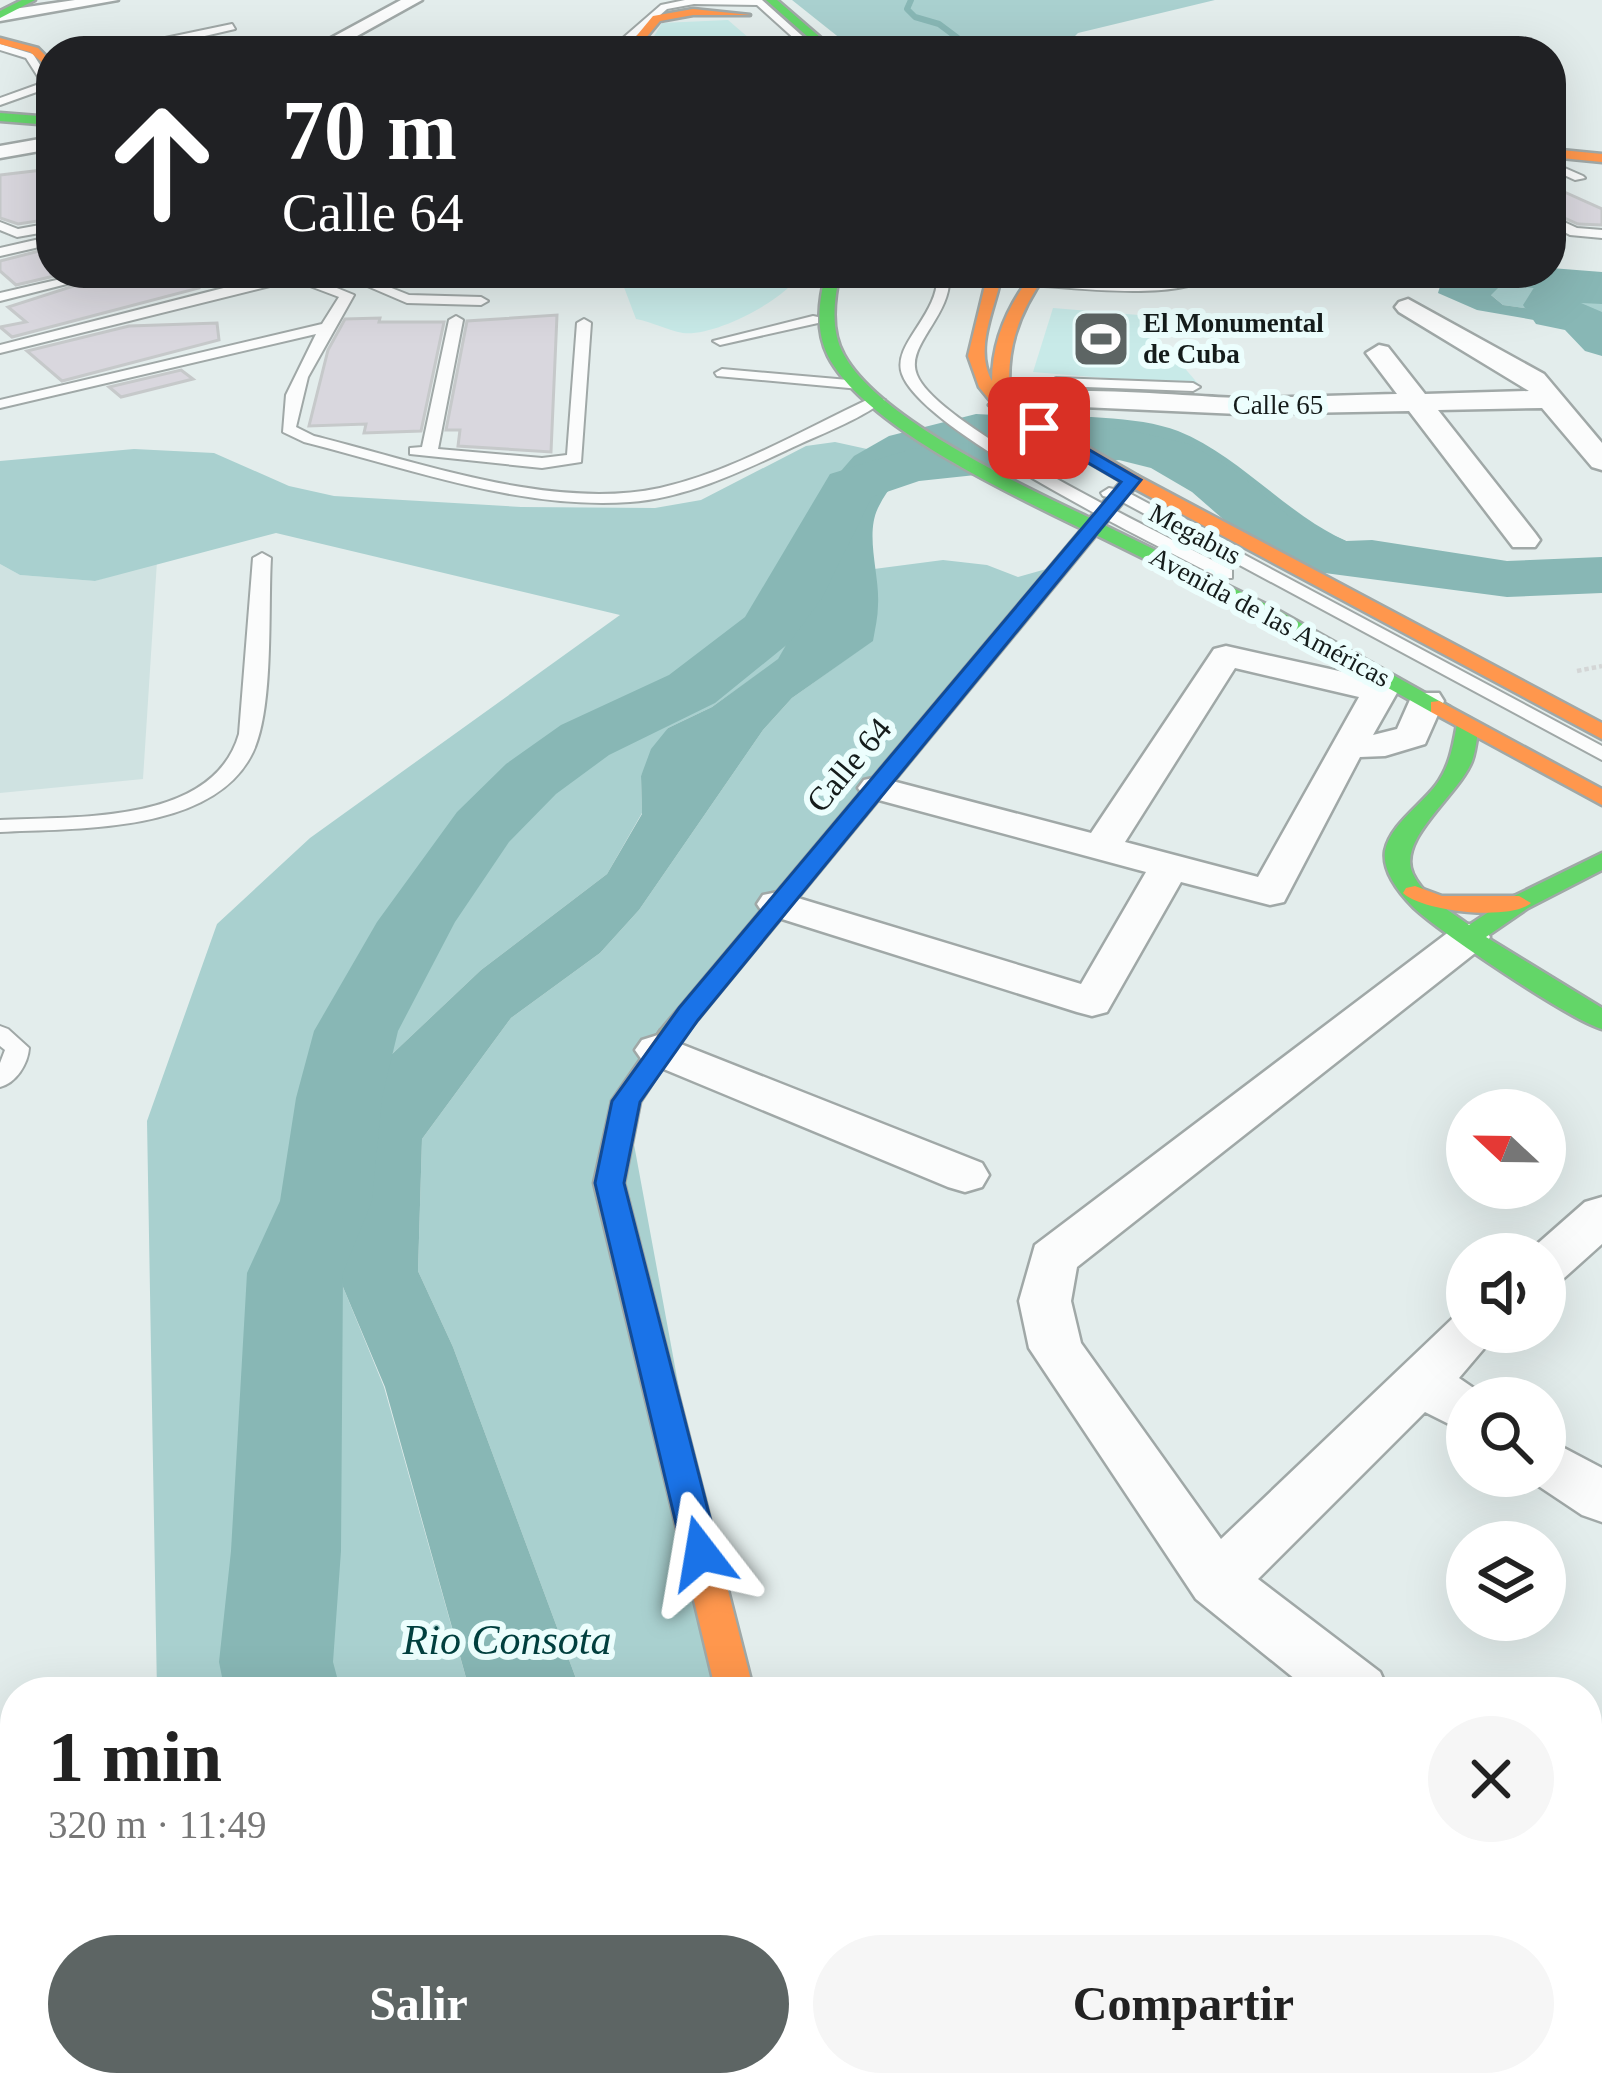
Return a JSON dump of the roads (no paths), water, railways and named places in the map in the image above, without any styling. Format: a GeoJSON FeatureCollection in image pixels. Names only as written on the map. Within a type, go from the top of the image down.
{"type":"FeatureCollection","features":[{"type":"Feature","properties":{"kind":"main road"},"geometry":{"type":"LineString","coordinates":[[0,14],[31,0]]}},
{"type":"Feature","properties":{"kind":"main road"},"geometry":{"type":"LineString","coordinates":[[619,36],[632,14],[680,0]]}},
{"type":"Feature","properties":{"kind":"main road"},"geometry":{"type":"LineString","coordinates":[[642,36],[657,18],[750,4],[805,36]]}},
{"type":"Feature","properties":{"kind":"main road"},"geometry":{"type":"LineString","coordinates":[[750,4],[772,36]]}},
{"type":"Feature","properties":{"kind":"main road"},"geometry":{"type":"LineString","coordinates":[[0,44],[36,54]]}},
{"type":"Feature","properties":{"kind":"main road"},"geometry":{"type":"LineString","coordinates":[[0,114],[36,118]]}},
{"type":"Feature","properties":{"kind":"main road"},"geometry":{"type":"LineString","coordinates":[[1566,142],[1602,146]]}},
{"type":"Feature","properties":{"kind":"main road"},"geometry":{"type":"LineString","coordinates":[[1566,154],[1602,158]]}},
{"type":"Feature","properties":{"kind":"main road"},"geometry":{"type":"LineString","coordinates":[[813,288],[813,320],[839,362],[869,393],[978,465],[1066,498],[1081,526],[1108,511]]}},
{"type":"Feature","properties":{"kind":"main road"},"geometry":{"type":"LineString","coordinates":[[832,288],[828,326],[839,362]]}},
{"type":"Feature","properties":{"kind":"main road"},"geometry":{"type":"LineString","coordinates":[[994,288],[975,345],[974,375],[1004,405]]}},
{"type":"Feature","properties":{"kind":"main road"},"geometry":{"type":"LineString","coordinates":[[1004,405],[996,380],[998,354],[1028,288]]}},
{"type":"Feature","properties":{"kind":"main road"},"geometry":{"type":"LineString","coordinates":[[860,334],[858,352],[869,393]]}},
{"type":"Feature","properties":{"kind":"main road","name":"Avenida de las Américas"},"geometry":{"type":"LineString","coordinates":[[1004,405],[1061,440],[1135,544],[1602,798]]}},
{"type":"Feature","properties":{"kind":"main road","name":"Avenida de las Américas"},"geometry":{"type":"LineString","coordinates":[[1108,511],[1602,732]]}},
{"type":"Feature","properties":{"kind":"main road","name":"Calle 64"},"geometry":{"type":"LineString","coordinates":[[731,1677],[609,1183],[626,1101],[658,1050],[1108,511]]}},
{"type":"Feature","properties":{"kind":"main road"},"geometry":{"type":"LineString","coordinates":[[1468,724],[1467,757],[1456,775],[1400,835],[1395,853],[1412,892],[1430,912],[1602,1020]]}},
{"type":"Feature","properties":{"kind":"main road"},"geometry":{"type":"LineString","coordinates":[[1469,937],[1519,903],[1602,860]]}},
{"type":"Feature","properties":{"kind":"main road"},"geometry":{"type":"LineString","coordinates":[[1412,892],[1439,903],[1519,903]]}},
{"type":"Feature","properties":{"kind":"street"},"geometry":{"type":"LineString","coordinates":[[0,14],[110,0]]}},
{"type":"Feature","properties":{"kind":"street"},"geometry":{"type":"LineString","coordinates":[[345,36],[414,0]]}},
{"type":"Feature","properties":{"kind":"street"},"geometry":{"type":"LineString","coordinates":[[0,152],[36,146]]}},
{"type":"Feature","properties":{"kind":"street"},"geometry":{"type":"LineString","coordinates":[[1408,307],[1534,380],[1602,461]]}},
{"type":"Feature","properties":{"kind":"street"},"geometry":{"type":"LineString","coordinates":[[1379,353],[1524,540]]}},
{"type":"Feature","properties":{"kind":"street","name":"Calle 65"},"geometry":{"type":"LineString","coordinates":[[1004,405],[1082,398],[1239,406],[1554,399]]}},
{"type":"Feature","properties":{"kind":"street"},"geometry":{"type":"LineString","coordinates":[[877,788],[1101,848],[1170,866],[1270,893],[1380,691],[1226,656],[1101,848]]}},
{"type":"Feature","properties":{"kind":"street"},"geometry":{"type":"LineString","coordinates":[[1347,747],[1385,745],[1412,736],[1426,701]]}},
{"type":"Feature","properties":{"kind":"street"},"geometry":{"type":"LineString","coordinates":[[778,904],[1092,1002],[1170,866]]}},
{"type":"Feature","properties":{"kind":"street"},"geometry":{"type":"LineString","coordinates":[[1339,1677],[1217,1581],[1056,1348],[1045,1301],[1053,1258],[1469,937]]}},
{"type":"Feature","properties":{"kind":"street"},"geometry":{"type":"LineString","coordinates":[[658,1050],[965,1175]]}},
{"type":"Feature","properties":{"kind":"street"},"geometry":{"type":"LineString","coordinates":[[1566,1247],[1602,1215]]}},
{"type":"Feature","properties":{"kind":"street"},"geometry":{"type":"LineString","coordinates":[[1217,1581],[1448,1353]]}},
{"type":"Feature","properties":{"kind":"street"},"geometry":{"type":"LineString","coordinates":[[1419,1379],[1446,1397]]}},
{"type":"Feature","properties":{"kind":"street"},"geometry":{"type":"LineString","coordinates":[[1566,1475],[1602,1498]]}},
{"type":"Feature","properties":{"kind":"lane"},"geometry":{"type":"LineString","coordinates":[[0,14],[20,0]]}},
{"type":"Feature","properties":{"kind":"lane"},"geometry":{"type":"LineString","coordinates":[[629,36],[659,9],[684,2],[750,4],[794,36]]}},
{"type":"Feature","properties":{"kind":"lane"},"geometry":{"type":"LineString","coordinates":[[750,4],[783,36]]}},
{"type":"Feature","properties":{"kind":"lane"},"geometry":{"type":"LineString","coordinates":[[181,36],[232,27]]}},
{"type":"Feature","properties":{"kind":"lane"},"geometry":{"type":"LineString","coordinates":[[0,102],[36,86]]}},
{"type":"Feature","properties":{"kind":"lane"},"geometry":{"type":"LineString","coordinates":[[1566,172],[1579,178]]}},
{"type":"Feature","properties":{"kind":"lane"},"geometry":{"type":"LineString","coordinates":[[0,226],[17,233],[36,230]]}},
{"type":"Feature","properties":{"kind":"lane"},"geometry":{"type":"LineString","coordinates":[[1566,228],[1602,234]]}},
{"type":"Feature","properties":{"kind":"lane"},"geometry":{"type":"LineString","coordinates":[[0,253],[36,245]]}},
{"type":"Feature","properties":{"kind":"lane"},"geometry":{"type":"LineString","coordinates":[[0,297],[39,288]]}},
{"type":"Feature","properties":{"kind":"lane"},"geometry":{"type":"LineString","coordinates":[[0,349],[237,288]]}},
{"type":"Feature","properties":{"kind":"lane"},"geometry":{"type":"LineString","coordinates":[[288,429],[287,412],[347,295],[328,288]]}},
{"type":"Feature","properties":{"kind":"lane"},"geometry":{"type":"LineString","coordinates":[[380,288],[407,299],[481,301]]}},
{"type":"Feature","properties":{"kind":"lane","name":"Megabus"},"geometry":{"type":"LineString","coordinates":[[942,288],[940,307],[908,354],[907,368],[918,393],[943,414],[1066,498],[1108,511],[1602,754]]}},
{"type":"Feature","properties":{"kind":"lane"},"geometry":{"type":"LineString","coordinates":[[429,454],[456,320]]}},
{"type":"Feature","properties":{"kind":"lane"},"geometry":{"type":"LineString","coordinates":[[720,341],[813,320]]}},
{"type":"Feature","properties":{"kind":"lane"},"geometry":{"type":"LineString","coordinates":[[288,429],[429,454],[542,463],[575,459],[584,323]]}},
{"type":"Feature","properties":{"kind":"lane"},"geometry":{"type":"LineString","coordinates":[[0,404],[328,327]]}},
{"type":"Feature","properties":{"kind":"lane"},"geometry":{"type":"LineString","coordinates":[[752,339],[768,330]]}},
{"type":"Feature","properties":{"kind":"lane"},"geometry":{"type":"LineString","coordinates":[[761,371],[777,380]]}},
{"type":"Feature","properties":{"kind":"lane"},"geometry":{"type":"LineString","coordinates":[[722,373],[869,393]]}},
{"type":"Feature","properties":{"kind":"lane"},"geometry":{"type":"LineString","coordinates":[[1045,402],[1041,389],[1056,382],[1192,387]]}},
{"type":"Feature","properties":{"kind":"lane"},"geometry":{"type":"LineString","coordinates":[[288,429],[309,439],[542,492],[630,497],[724,471],[869,393]]}},
{"type":"Feature","properties":{"kind":"lane","name":"Megabus"},"geometry":{"type":"LineString","coordinates":[[1108,511],[1602,779]]}},
{"type":"Feature","properties":{"kind":"lane"},"geometry":{"type":"LineString","coordinates":[[0,826],[141,815],[199,796],[236,767],[248,736],[262,559]]}},
{"type":"Feature","properties":{"kind":"lane"},"geometry":{"type":"LineString","coordinates":[[0,1034],[17,1048],[16,1059],[0,1079]]}},
{"type":"Feature","properties":{"kind":"water"},"geometry":{"type":"Polygon","coordinates":[[[1566,269],[1602,272],[1602,292],[1534,288],[1566,288],[1566,269]]]}},
{"type":"Feature","properties":{"kind":"water"},"geometry":{"type":"Polygon","coordinates":[[[1440,288],[1498,288],[1491,295],[1503,305],[1602,319],[1602,332],[1477,310],[1438,293],[1440,288]]]}},
{"type":"Feature","properties":{"kind":"water","name":"Rio Consota"},"geometry":{"type":"Polygon","coordinates":[[[976,414],[1133,420],[1196,440],[1315,524],[1382,554],[1454,568],[1529,568],[1602,560],[1602,584],[1536,591],[1470,589],[1373,570],[1272,530],[1181,461],[1152,447],[1093,433],[1062,432],[1000,441],[927,462],[895,483],[879,506],[873,529],[878,614],[873,641],[792,698],[763,730],[639,910],[600,953],[511,1018],[422,1139],[418,1271],[453,1347],[575,1677],[466,1677],[385,1387],[343,1287],[326,1201],[339,1124],[389,1057],[481,970],[607,874],[642,814],[641,776],[651,749],[668,728],[712,707],[778,659],[815,594],[822,539],[819,505],[854,456],[889,436],[976,414]]]}},
{"type":"Feature","properties":{"kind":"waterway"},"geometry":{"type":"LineString","coordinates":[[911,0],[907,9],[915,17],[939,24],[955,36]]}},
{"type":"Feature","properties":{"kind":"waterway"},"geometry":{"type":"LineString","coordinates":[[1602,290],[1556,288],[1546,305],[1553,314],[1580,317],[1602,341]]}},
{"type":"Feature","properties":{"kind":"waterway"},"geometry":{"type":"LineString","coordinates":[[280,1677],[276,1662],[286,1551],[295,1273],[326,1201],[339,1098],[356,1031],[416,922],[483,827],[531,779],[585,740],[692,689],[767,630],[791,598],[850,486],[911,465],[1119,444],[1170,456],[1212,480],[1268,528],[1338,559],[1372,558],[1507,579],[1602,575]]}},
{"type":"Feature","properties":{"kind":"place","name":"El Monumental de Cuba"},"geometry":{"type":"Point","coordinates":[1101,339]}}]}
